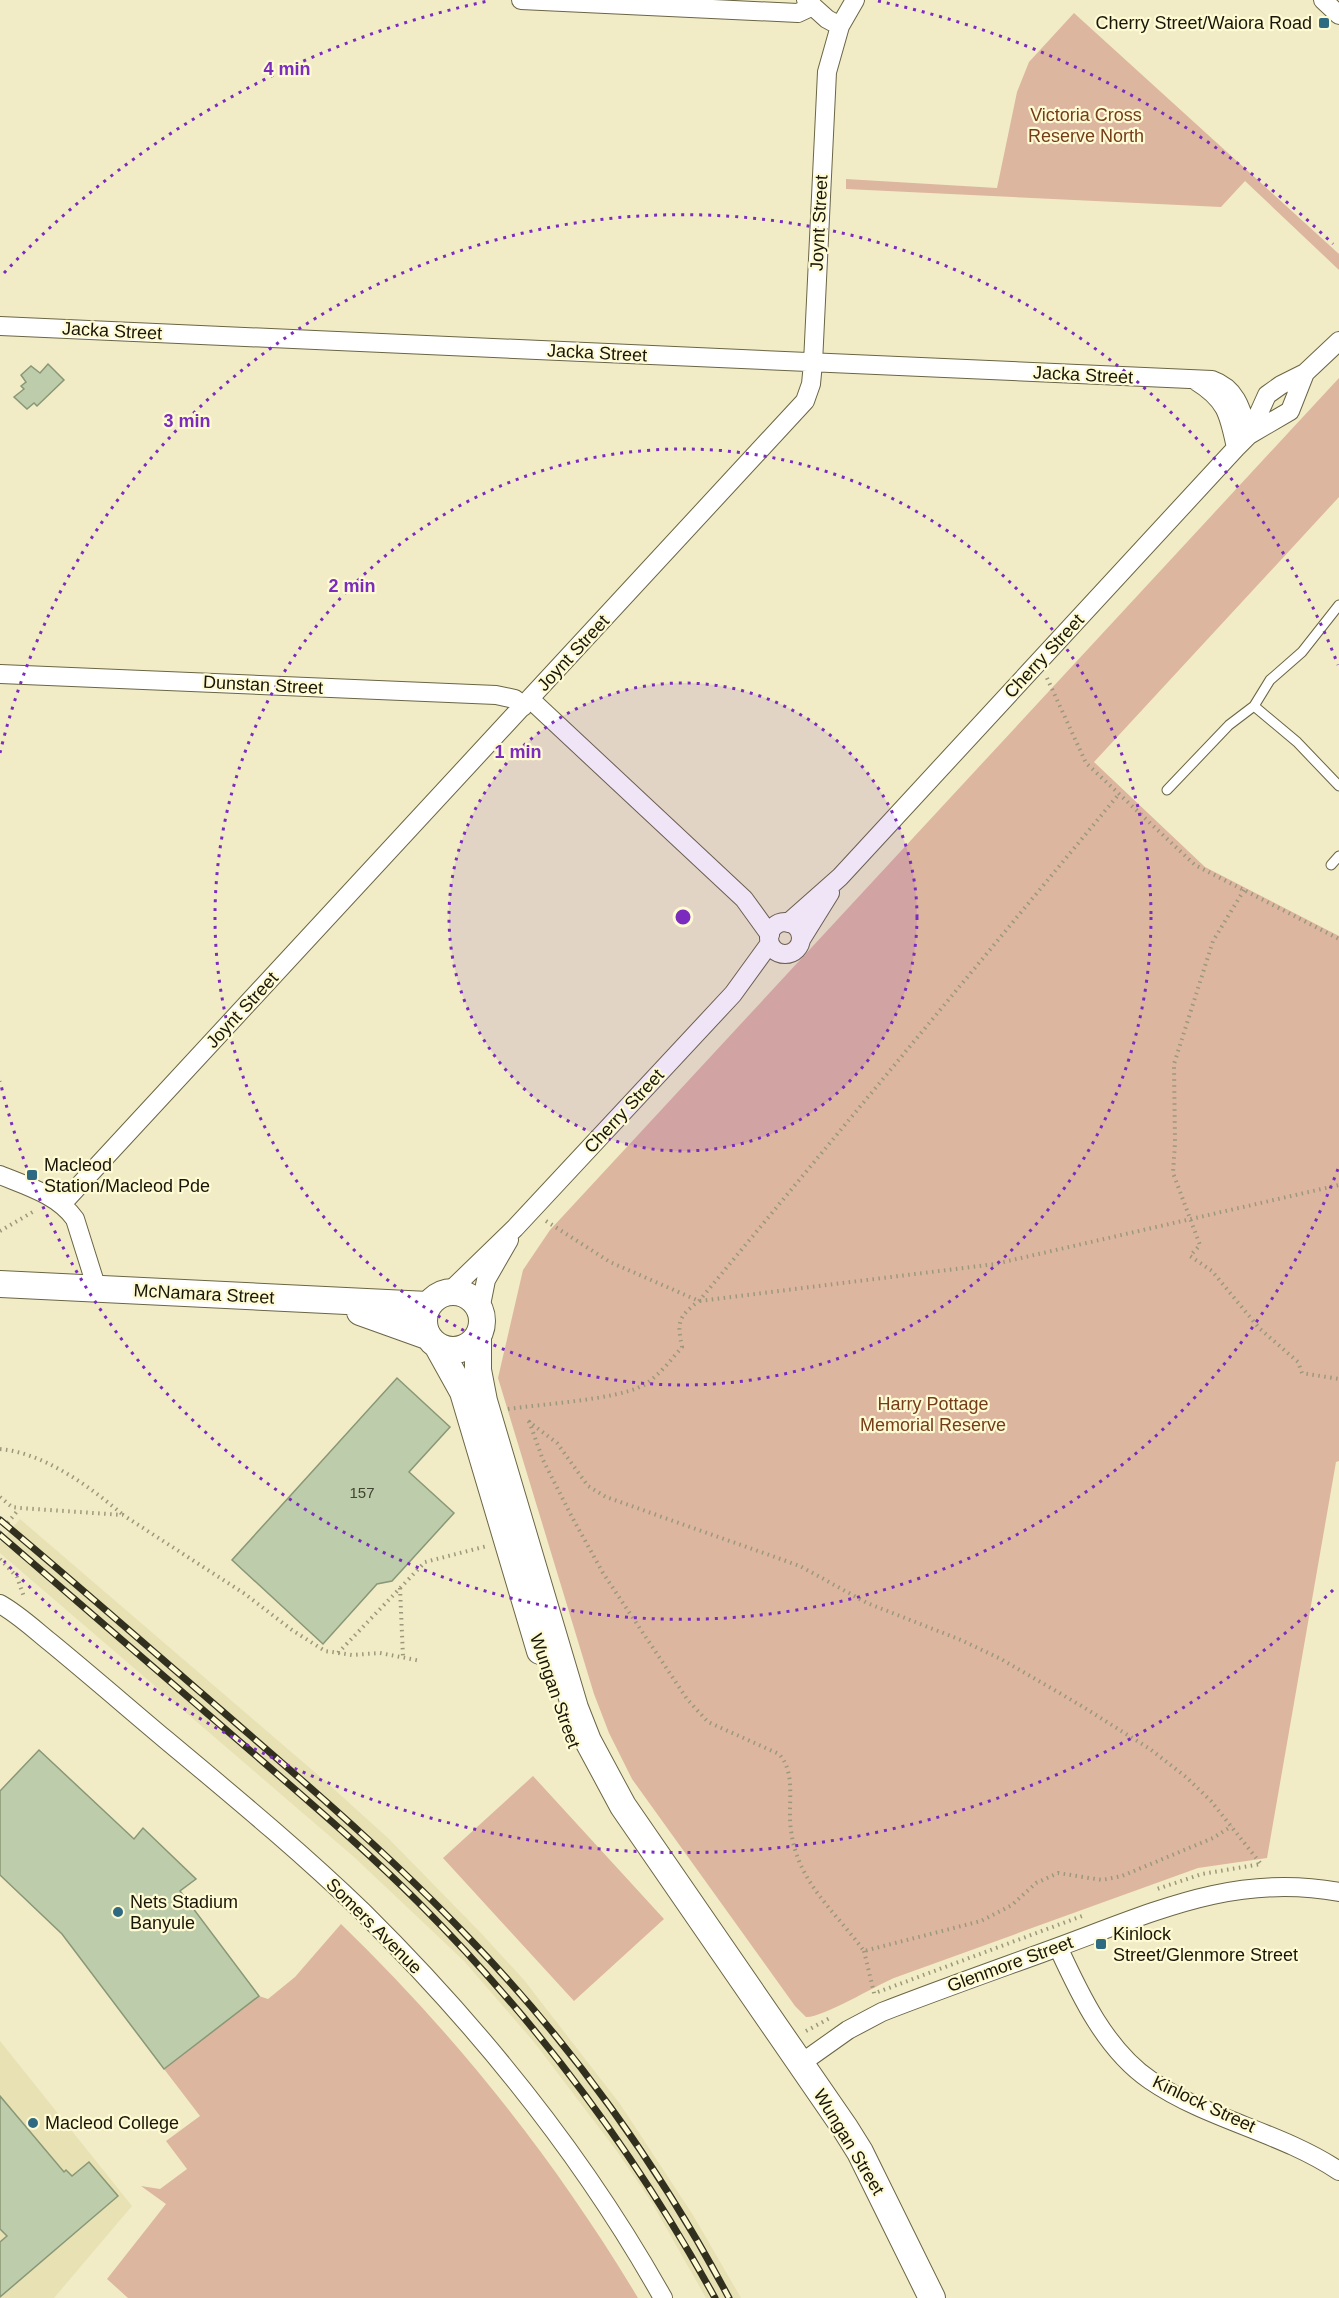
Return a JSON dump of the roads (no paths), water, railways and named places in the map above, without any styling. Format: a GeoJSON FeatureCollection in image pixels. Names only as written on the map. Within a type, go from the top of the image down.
{"type":"FeatureCollection","features":[{"type":"Feature","properties":{"kind":"street"},"geometry":{"type":"LineString","coordinates":[[521,0],[757,5],[798,13],[810,3],[840,26]]}},
{"type":"Feature","properties":{"kind":"street","name":"Joynt Street"},"geometry":{"type":"LineString","coordinates":[[55,1200],[526,703],[801,407],[809,394],[813,363],[827,72],[840,26],[855,0]]}},
{"type":"Feature","properties":{"kind":"street"},"geometry":{"type":"LineString","coordinates":[[1323,0],[1339,15]]}},
{"type":"Feature","properties":{"kind":"street","name":"Jacka Street"},"geometry":{"type":"LineString","coordinates":[[0,326],[1212,380],[1230,391],[1242,410],[1243,442]]}},
{"type":"Feature","properties":{"kind":"street","name":"Cherry Street"},"geometry":{"type":"LineString","coordinates":[[1243,442],[1267,395],[1305,373],[1339,341]]}},
{"type":"Feature","properties":{"kind":"street","name":"Cherry Street"},"geometry":{"type":"LineString","coordinates":[[786,922],[840,877],[1243,442],[1290,411],[1305,373]]}},
{"type":"Feature","properties":{"kind":"street","name":"Dunstan Street"},"geometry":{"type":"LineString","coordinates":[[0,674],[496,695],[515,699],[526,703],[744,899],[786,922]]}},
{"type":"Feature","properties":{"kind":"street","name":"Cherry Street"},"geometry":{"type":"LineString","coordinates":[[802,938],[840,877]]}},
{"type":"Feature","properties":{"kind":"street","name":"Dunstan Street"},"geometry":{"type":"LineString","coordinates":[[744,899],[770,939]]}},
{"type":"Feature","properties":{"kind":"street"},"geometry":{"type":"LineString","coordinates":[[786,922],[796,926],[802,938],[797,950],[786,955],[776,951],[770,939],[774,927],[786,922]]}},
{"type":"Feature","properties":{"kind":"street","name":"Cherry Street"},"geometry":{"type":"LineString","coordinates":[[439,1299],[515,1228],[733,994],[770,939]]}},
{"type":"Feature","properties":{"kind":"street","name":"Cherry Street"},"geometry":{"type":"LineString","coordinates":[[733,994],[786,955]]}},
{"type":"Feature","properties":{"kind":"street"},"geometry":{"type":"LineString","coordinates":[[0,1175],[55,1200],[75,1219],[98,1289]]}},
{"type":"Feature","properties":{"kind":"street","name":"Cherry Street"},"geometry":{"type":"LineString","coordinates":[[480,1310],[486,1280],[515,1228]]}},
{"type":"Feature","properties":{"kind":"street","name":"McNamara Street"},"geometry":{"type":"LineString","coordinates":[[0,1284],[311,1299],[439,1299]]}},
{"type":"Feature","properties":{"kind":"street"},"geometry":{"type":"LineString","coordinates":[[468,1296],[480,1310],[483,1319],[478,1338],[464,1349],[446,1350],[433,1342],[423,1320],[439,1299],[468,1296]]}},
{"type":"Feature","properties":{"kind":"street","name":"McNamara Street"},"geometry":{"type":"LineString","coordinates":[[311,1299],[380,1317],[433,1342]]}},
{"type":"Feature","properties":{"kind":"street","name":"Wungan Street"},"geometry":{"type":"LineString","coordinates":[[478,1338],[478,1370],[487,1412],[575,1708],[588,1741],[623,1806],[726,1952],[860,2152],[932,2298]]}},
{"type":"Feature","properties":{"kind":"street","name":"Wungan Street"},"geometry":{"type":"LineString","coordinates":[[433,1342],[463,1392],[559,1712],[592,1785],[613,1819],[715,1959],[752,1994]]}},
{"type":"Feature","properties":{"kind":"street","name":"Somers Avenue"},"geometry":{"type":"LineString","coordinates":[[0,1604],[9,1615],[127,1707],[333,1884],[448,2000],[505,2067],[576,2159],[624,2232],[663,2298]]}},
{"type":"Feature","properties":{"kind":"street","name":"Glenmore Street"},"geometry":{"type":"LineString","coordinates":[[800,2064],[848,2030],[882,2012],[1058,1947],[1214,1893],[1275,1886],[1339,1892]]}},
{"type":"Feature","properties":{"kind":"street","name":"Kinlock Street"},"geometry":{"type":"LineString","coordinates":[[1058,1947],[1089,2009],[1108,2037],[1128,2061],[1149,2079],[1198,2105],[1279,2138],[1339,2171]]}},
{"type":"Feature","properties":{"kind":"lane"},"geometry":{"type":"LineString","coordinates":[[1167,790],[1228,725],[1254,706],[1270,680],[1302,652],[1339,605]]}},
{"type":"Feature","properties":{"kind":"lane"},"geometry":{"type":"LineString","coordinates":[[1254,706],[1297,742],[1339,786]]}},
{"type":"Feature","properties":{"kind":"lane"},"geometry":{"type":"LineString","coordinates":[[1331,865],[1339,856]]}},
{"type":"Feature","properties":{"kind":"railway"},"geometry":{"type":"LineString","coordinates":[[0,1520],[347,1820],[467,1936],[542,2019],[611,2108],[673,2201],[729,2298]]}},
{"type":"Feature","properties":{"kind":"railway"},"geometry":{"type":"LineString","coordinates":[[0,1535],[341,1829],[399,1883],[461,1947],[542,2040],[617,2139],[684,2244],[715,2298]]}},
{"type":"Feature","properties":{"kind":"place","name":"Cherry Street/Waiora Road"},"geometry":{"type":"Point","coordinates":[1324,23]}},
{"type":"Feature","properties":{"kind":"place","name":"Macleod Station/Macleod Pde"},"geometry":{"type":"Point","coordinates":[32,1175]}},
{"type":"Feature","properties":{"kind":"place","name":"Nets Stadium Banyule"},"geometry":{"type":"Point","coordinates":[118,1912]}},
{"type":"Feature","properties":{"kind":"place","name":"Kinlock Street/Glenmore Street"},"geometry":{"type":"Point","coordinates":[1101,1944]}},
{"type":"Feature","properties":{"kind":"place","name":"Macleod College"},"geometry":{"type":"Point","coordinates":[33,2123]}},
{"type":"Feature","properties":{"kind":"park label","name":"Victoria Cross Reserve North"},"geometry":{"type":"Point","coordinates":[1086,125]}},
{"type":"Feature","properties":{"kind":"park label","name":"Harry Pottage Memorial Reserve"},"geometry":{"type":"Point","coordinates":[933,1414]}}]}
